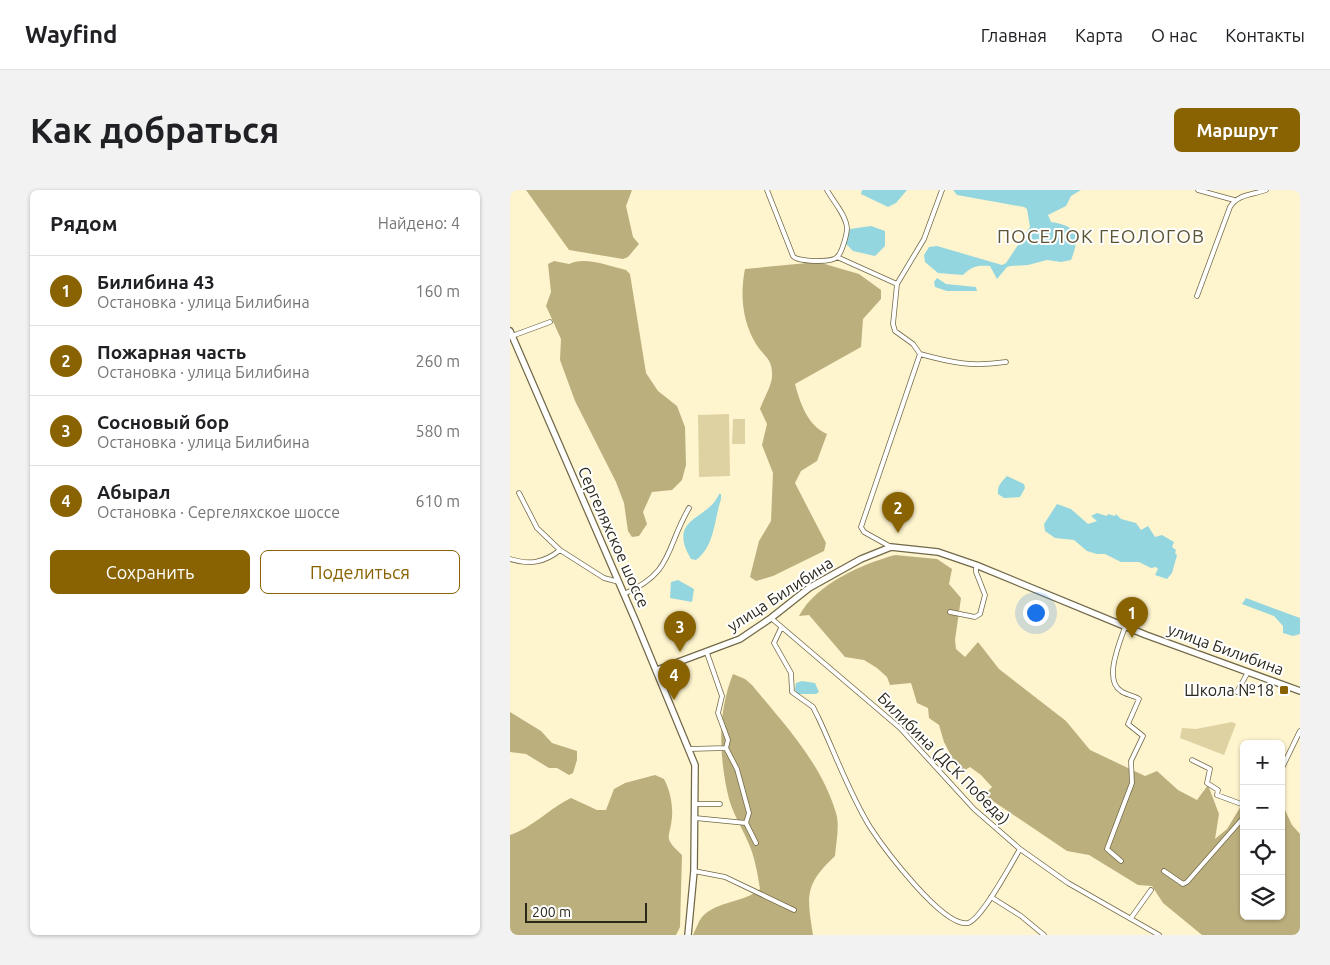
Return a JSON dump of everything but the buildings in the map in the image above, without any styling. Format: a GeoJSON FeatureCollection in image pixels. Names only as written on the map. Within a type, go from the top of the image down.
{"type":"FeatureCollection","features":[{"type":"Feature","properties":{"kind":"main road","name":"Сергеляхское шоссе"},"geometry":{"type":"LineString","coordinates":[[511,333],[657,670],[695,765],[694,871],[688,935]]}},
{"type":"Feature","properties":{"kind":"main road","name":"улица Билибина"},"geometry":{"type":"LineString","coordinates":[[657,670],[707,653],[740,638],[771,618],[808,588],[862,559],[891,547],[938,552],[976,565],[1124,626],[1300,691]]}},
{"type":"Feature","properties":{"kind":"street"},"geometry":{"type":"LineString","coordinates":[[767,190],[794,259],[800,261],[837,257],[897,284]]}},
{"type":"Feature","properties":{"kind":"street"},"geometry":{"type":"LineString","coordinates":[[827,190],[845,220],[847,229],[837,257]]}},
{"type":"Feature","properties":{"kind":"street"},"geometry":{"type":"LineString","coordinates":[[942,190],[924,239],[897,284],[893,324],[895,331],[913,344],[920,354],[961,364],[987,366],[1006,362]]}},
{"type":"Feature","properties":{"kind":"street"},"geometry":{"type":"LineString","coordinates":[[1198,190],[1234,200],[1266,190]]}},
{"type":"Feature","properties":{"kind":"street"},"geometry":{"type":"LineString","coordinates":[[1197,296],[1234,200]]}},
{"type":"Feature","properties":{"kind":"street"},"geometry":{"type":"LineString","coordinates":[[511,333],[550,322]]}},
{"type":"Feature","properties":{"kind":"street"},"geometry":{"type":"LineString","coordinates":[[891,547],[864,532],[861,527],[920,354]]}},
{"type":"Feature","properties":{"kind":"street"},"geometry":{"type":"LineString","coordinates":[[519,493],[537,528],[560,550],[604,578],[619,582]]}},
{"type":"Feature","properties":{"kind":"street"},"geometry":{"type":"LineString","coordinates":[[624,594],[641,587],[658,572],[665,562],[689,508]]}},
{"type":"Feature","properties":{"kind":"street"},"geometry":{"type":"LineString","coordinates":[[510,559],[535,562],[544,560],[560,550]]}},
{"type":"Feature","properties":{"kind":"street"},"geometry":{"type":"LineString","coordinates":[[950,612],[975,617],[980,614],[985,595],[976,572],[976,565]]}},
{"type":"Feature","properties":{"kind":"street","name":"Билибина (ДСК Победа)"},"geometry":{"type":"LineString","coordinates":[[771,618],[900,728],[974,809],[1020,849],[1068,883],[1159,935]]}},
{"type":"Feature","properties":{"kind":"street"},"geometry":{"type":"LineString","coordinates":[[1121,861],[1107,850],[1132,783],[1131,761],[1143,736],[1128,724],[1139,699],[1121,691],[1113,681],[1112,671],[1124,626]]}},
{"type":"Feature","properties":{"kind":"street"},"geometry":{"type":"LineString","coordinates":[[781,628],[774,643],[791,673],[792,692],[816,712],[870,828],[932,904],[951,919],[966,923],[976,918],[1020,849]]}},
{"type":"Feature","properties":{"kind":"street"},"geometry":{"type":"LineString","coordinates":[[707,653],[722,696],[718,713],[728,740],[726,748],[737,769],[749,813],[746,823],[756,843]]}},
{"type":"Feature","properties":{"kind":"street"},"geometry":{"type":"LineString","coordinates":[[1237,692],[1248,672]]}},
{"type":"Feature","properties":{"kind":"street"},"geometry":{"type":"LineString","coordinates":[[1285,762],[1300,731]]}},
{"type":"Feature","properties":{"kind":"street"},"geometry":{"type":"LineString","coordinates":[[689,749],[726,748]]}},
{"type":"Feature","properties":{"kind":"street"},"geometry":{"type":"LineString","coordinates":[[1192,760],[1210,768],[1207,783],[1218,790],[1217,795],[1240,804]]}},
{"type":"Feature","properties":{"kind":"street"},"geometry":{"type":"LineString","coordinates":[[696,804],[720,804]]}},
{"type":"Feature","properties":{"kind":"street"},"geometry":{"type":"LineString","coordinates":[[695,818],[746,823]]}},
{"type":"Feature","properties":{"kind":"street"},"geometry":{"type":"LineString","coordinates":[[1164,871],[1180,882],[1187,882],[1240,822]]}},
{"type":"Feature","properties":{"kind":"street"},"geometry":{"type":"LineString","coordinates":[[694,871],[726,876],[794,910]]}},
{"type":"Feature","properties":{"kind":"street"},"geometry":{"type":"LineString","coordinates":[[1131,918],[1151,890]]}},
{"type":"Feature","properties":{"kind":"street"},"geometry":{"type":"LineString","coordinates":[[991,896],[1044,935]]}},
{"type":"Feature","properties":{"kind":"shaded area"},"geometry":{"type":"Polygon","coordinates":[[[526,190],[632,190],[626,206],[633,237],[639,244],[628,257],[623,259],[569,250],[526,190]]]}},
{"type":"Feature","properties":{"kind":"shaded area"},"geometry":{"type":"Polygon","coordinates":[[[554,261],[569,264],[582,261],[597,262],[626,270],[630,274],[646,373],[658,391],[677,406],[685,427],[686,465],[682,480],[672,490],[652,492],[643,512],[647,524],[639,536],[632,537],[628,531],[624,503],[616,482],[575,401],[560,360],[561,339],[546,306],[551,292],[548,264],[554,261]]]}},
{"type":"Feature","properties":{"kind":"shaded area"},"geometry":{"type":"Polygon","coordinates":[[[818,262],[859,274],[881,290],[881,299],[863,319],[861,347],[795,384],[799,399],[810,420],[827,434],[817,461],[801,471],[795,483],[826,543],[824,551],[773,576],[756,581],[750,577],[759,541],[771,521],[773,473],[762,445],[767,424],[760,409],[770,385],[772,371],[767,358],[751,335],[745,317],[743,288],[745,269],[818,262]]]}},
{"type":"Feature","properties":{"kind":"shaded area"},"geometry":{"type":"Polygon","coordinates":[[[729,414],[730,476],[699,477],[698,415],[729,414]]]}},
{"type":"Feature","properties":{"kind":"shaded area"},"geometry":{"type":"Polygon","coordinates":[[[733,419],[745,419],[745,444],[732,444],[733,419]]]}},
{"type":"Feature","properties":{"kind":"shaded area"},"geometry":{"type":"Polygon","coordinates":[[[895,555],[937,559],[952,569],[949,584],[961,598],[955,640],[956,649],[965,657],[978,642],[999,669],[1066,721],[1090,750],[1145,776],[1157,771],[1178,790],[1197,800],[1208,785],[1219,814],[1215,839],[1227,829],[1240,808],[1240,920],[1285,920],[1285,810],[1292,825],[1300,834],[1300,935],[1202,935],[1163,903],[1152,886],[1138,885],[1089,855],[1067,851],[984,795],[992,787],[970,767],[960,773],[944,742],[939,725],[929,718],[928,708],[917,703],[911,683],[890,685],[887,677],[877,668],[864,660],[845,657],[809,615],[799,616],[817,594],[828,585],[855,570],[895,555]]]}},
{"type":"Feature","properties":{"kind":"shaded area"},"geometry":{"type":"Polygon","coordinates":[[[733,674],[745,679],[752,685],[801,745],[830,795],[836,813],[838,828],[835,856],[818,875],[810,892],[809,901],[813,935],[693,935],[702,917],[708,912],[753,894],[760,889],[752,852],[729,799],[723,768],[722,720],[724,704],[733,674]]]}},
{"type":"Feature","properties":{"kind":"shaded area"},"geometry":{"type":"Polygon","coordinates":[[[510,712],[541,731],[552,743],[577,751],[577,760],[573,773],[569,775],[557,768],[549,768],[526,754],[510,752],[510,712]]]}},
{"type":"Feature","properties":{"kind":"shaded area"},"geometry":{"type":"Polygon","coordinates":[[[1232,722],[1236,724],[1224,755],[1180,738],[1182,728],[1196,729],[1232,722]]]}},
{"type":"Feature","properties":{"kind":"shaded area"},"geometry":{"type":"Polygon","coordinates":[[[655,775],[664,779],[668,788],[672,812],[669,838],[672,845],[682,855],[680,927],[676,935],[510,935],[510,835],[526,828],[571,798],[597,810],[606,810],[614,789],[625,783],[655,775]]]}},
{"type":"Feature","properties":{"kind":"water"},"geometry":{"type":"Polygon","coordinates":[[[862,190],[907,190],[896,203],[888,207],[861,194],[862,190]]]}},
{"type":"Feature","properties":{"kind":"water"},"geometry":{"type":"Polygon","coordinates":[[[953,190],[1081,190],[1071,196],[1066,206],[1048,215],[1051,222],[1066,226],[1074,233],[1076,244],[1071,260],[1061,262],[1047,260],[1028,265],[1007,267],[997,279],[990,266],[975,267],[963,275],[938,273],[925,262],[924,255],[929,247],[937,246],[1002,265],[1006,263],[1030,227],[1027,209],[1024,207],[957,195],[953,190]]]}},
{"type":"Feature","properties":{"kind":"water"},"geometry":{"type":"Polygon","coordinates":[[[871,226],[885,231],[885,246],[875,256],[853,251],[845,243],[850,229],[871,226]]]}},
{"type":"Feature","properties":{"kind":"water"},"geometry":{"type":"Polygon","coordinates":[[[937,278],[946,284],[976,287],[977,291],[947,291],[935,287],[934,282],[937,278]]]}},
{"type":"Feature","properties":{"kind":"water"},"geometry":{"type":"Polygon","coordinates":[[[1007,476],[1024,484],[1025,488],[1020,497],[1004,498],[998,494],[999,486],[1007,476]]]}},
{"type":"Feature","properties":{"kind":"water"},"geometry":{"type":"Polygon","coordinates":[[[719,494],[721,494],[721,499],[707,548],[696,560],[691,559],[683,535],[686,527],[714,503],[719,494]]]}},
{"type":"Feature","properties":{"kind":"water"},"geometry":{"type":"Polygon","coordinates":[[[1057,504],[1071,509],[1088,524],[1097,521],[1091,516],[1097,513],[1107,516],[1108,514],[1115,516],[1116,514],[1121,519],[1136,523],[1141,530],[1148,526],[1155,537],[1162,535],[1174,542],[1172,547],[1176,550],[1175,553],[1177,555],[1172,573],[1167,579],[1155,575],[1158,569],[1156,567],[1151,568],[1139,562],[1121,562],[1105,554],[1087,551],[1074,540],[1055,538],[1045,531],[1044,524],[1057,504]]]}},
{"type":"Feature","properties":{"kind":"water"},"geometry":{"type":"Polygon","coordinates":[[[678,580],[694,589],[692,602],[670,598],[671,582],[678,580]]]}},
{"type":"Feature","properties":{"kind":"water"},"geometry":{"type":"Polygon","coordinates":[[[1246,598],[1300,618],[1300,634],[1293,636],[1283,633],[1283,626],[1274,616],[1242,604],[1246,598]]]}},
{"type":"Feature","properties":{"kind":"water"},"geometry":{"type":"Polygon","coordinates":[[[802,681],[815,683],[819,692],[816,694],[798,694],[795,690],[796,683],[802,681]]]}},
{"type":"Feature","properties":{"kind":"place","name":"Пожарная часть"},"geometry":{"type":"Point","coordinates":[898,533]}},
{"type":"Feature","properties":{"kind":"place","name":"Билибина 43"},"geometry":{"type":"Point","coordinates":[1132,638]}},
{"type":"Feature","properties":{"kind":"place","name":"Сосновый бор"},"geometry":{"type":"Point","coordinates":[680,652]}},
{"type":"Feature","properties":{"kind":"place","name":"Школа №18"},"geometry":{"type":"Point","coordinates":[1284,690]}},
{"type":"Feature","properties":{"kind":"place","name":"Абырал"},"geometry":{"type":"Point","coordinates":[674,700]}},
{"type":"Feature","properties":{"kind":"district","name":"ПОСЕЛОК ГЕОЛОГОВ"},"geometry":{"type":"Point","coordinates":[1101,236]}}]}
